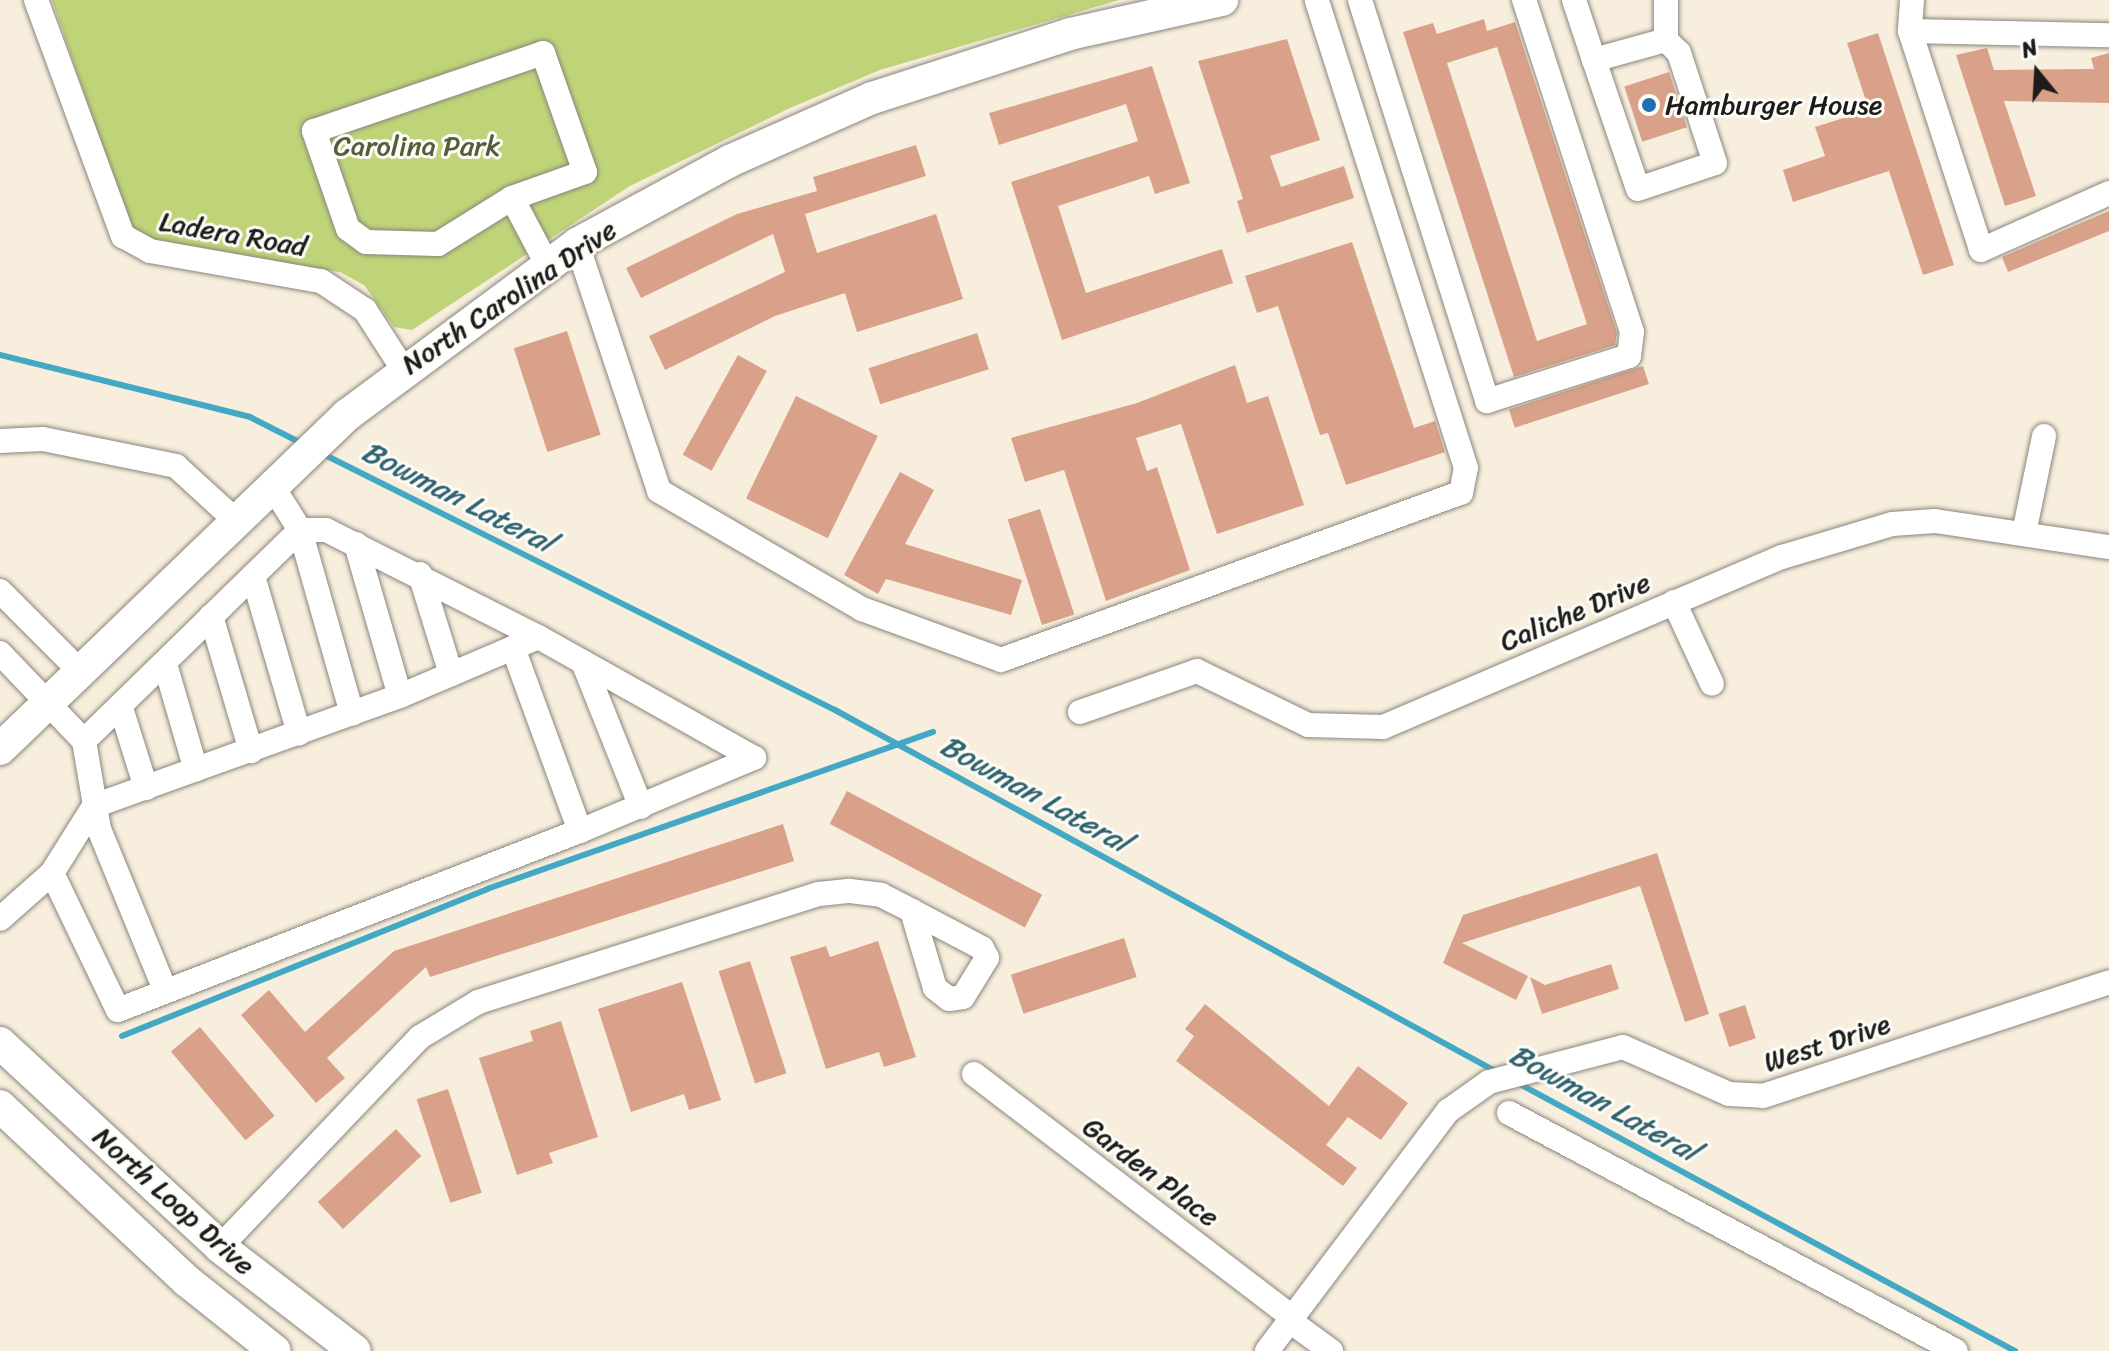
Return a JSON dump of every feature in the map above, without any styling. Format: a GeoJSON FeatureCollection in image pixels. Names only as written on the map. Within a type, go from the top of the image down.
{"type":"FeatureCollection","features":[{"type":"Feature","properties":{"kind":"main road","name":"North Carolina Drive"},"geometry":{"type":"LineString","coordinates":[[0,749],[234,519],[347,415],[403,369],[577,244],[730,161],[872,98],[1070,34],[1222,0]]}},
{"type":"Feature","properties":{"kind":"main road","name":"North Loop Drive"},"geometry":{"type":"LineString","coordinates":[[0,1043],[220,1247],[355,1351]]}},
{"type":"Feature","properties":{"kind":"main road","name":"North Loop Drive"},"geometry":{"type":"LineString","coordinates":[[0,1106],[187,1281],[275,1351]]}},
{"type":"Feature","properties":{"kind":"main road"},"geometry":{"type":"LineString","coordinates":[[187,1281],[220,1247]]}},
{"type":"Feature","properties":{"kind":"street","name":"Ladera Road"},"geometry":{"type":"LineString","coordinates":[[36,0],[123,236],[150,251],[321,281],[365,310],[403,369]]}},
{"type":"Feature","properties":{"kind":"street"},"geometry":{"type":"LineString","coordinates":[[577,244],[659,491],[862,609],[1001,660],[1461,493],[1466,468],[1317,0]]}},
{"type":"Feature","properties":{"kind":"street"},"geometry":{"type":"LineString","coordinates":[[1360,0],[1487,401],[1629,356],[1632,332],[1524,0]]}},
{"type":"Feature","properties":{"kind":"street"},"geometry":{"type":"LineString","coordinates":[[1574,0],[1638,189],[1715,163],[1679,53],[1666,40],[1666,0]]}},
{"type":"Feature","properties":{"kind":"street"},"geometry":{"type":"LineString","coordinates":[[1912,0],[1910,31],[1981,250],[2109,193]]}},
{"type":"Feature","properties":{"kind":"street"},"geometry":{"type":"LineString","coordinates":[[1910,31],[2109,35]]}},
{"type":"Feature","properties":{"kind":"street"},"geometry":{"type":"LineString","coordinates":[[1594,60],[1666,40]]}},
{"type":"Feature","properties":{"kind":"street"},"geometry":{"type":"LineString","coordinates":[[543,53],[585,172],[512,198],[438,244],[366,242],[348,229],[314,131],[543,53]]}},
{"type":"Feature","properties":{"kind":"street"},"geometry":{"type":"LineString","coordinates":[[512,198],[547,264]]}},
{"type":"Feature","properties":{"kind":"street"},"geometry":{"type":"LineString","coordinates":[[2024,533],[2044,436]]}},
{"type":"Feature","properties":{"kind":"street"},"geometry":{"type":"LineString","coordinates":[[0,441],[43,439],[176,466],[234,519]]}},
{"type":"Feature","properties":{"kind":"street"},"geometry":{"type":"LineString","coordinates":[[280,476],[300,530],[352,714]]}},
{"type":"Feature","properties":{"kind":"street","name":"Caliche Drive"},"geometry":{"type":"LineString","coordinates":[[1080,712],[1197,671],[1308,725],[1383,727],[1782,557],[1892,524],[2024,533],[2109,547]]}},
{"type":"Feature","properties":{"kind":"street"},"geometry":{"type":"LineString","coordinates":[[52,873],[118,1010],[641,807],[754,758],[420,574],[326,530],[300,530],[84,741]]}},
{"type":"Feature","properties":{"kind":"street"},"geometry":{"type":"LineString","coordinates":[[356,544],[400,696]]}},
{"type":"Feature","properties":{"kind":"street"},"geometry":{"type":"LineString","coordinates":[[420,574],[451,674]]}},
{"type":"Feature","properties":{"kind":"street"},"geometry":{"type":"LineString","coordinates":[[253,576],[299,733]]}},
{"type":"Feature","properties":{"kind":"street"},"geometry":{"type":"LineString","coordinates":[[0,591],[79,670]]}},
{"type":"Feature","properties":{"kind":"street"},"geometry":{"type":"LineString","coordinates":[[1674,602],[1712,684]]}},
{"type":"Feature","properties":{"kind":"street"},"geometry":{"type":"LineString","coordinates":[[211,616],[251,751]]}},
{"type":"Feature","properties":{"kind":"street"},"geometry":{"type":"LineString","coordinates":[[0,919],[52,873],[94,806],[400,696],[538,637]]}},
{"type":"Feature","properties":{"kind":"street"},"geometry":{"type":"LineString","coordinates":[[513,648],[580,831]]}},
{"type":"Feature","properties":{"kind":"street"},"geometry":{"type":"LineString","coordinates":[[0,653],[84,741],[94,806],[165,990]]}},
{"type":"Feature","properties":{"kind":"street"},"geometry":{"type":"LineString","coordinates":[[583,662],[641,807]]}},
{"type":"Feature","properties":{"kind":"street"},"geometry":{"type":"LineString","coordinates":[[165,664],[196,770]]}},
{"type":"Feature","properties":{"kind":"street"},"geometry":{"type":"LineString","coordinates":[[121,708],[146,788]]}},
{"type":"Feature","properties":{"kind":"street"},"geometry":{"type":"LineString","coordinates":[[220,1247],[420,1037],[478,1002],[819,894],[881,895],[912,911]]}},
{"type":"Feature","properties":{"kind":"street","name":"West Drive"},"geometry":{"type":"LineString","coordinates":[[1267,1351],[1448,1111],[1489,1082],[1569,1059],[1632,1048],[1729,1094],[1763,1096],[2109,982]]}},
{"type":"Feature","properties":{"kind":"street","name":"Garden Place"},"geometry":{"type":"LineString","coordinates":[[974,1074],[1331,1351]]}},
{"type":"Feature","properties":{"kind":"street"},"geometry":{"type":"LineString","coordinates":[[1509,1113],[1956,1351]]}},
{"type":"Feature","properties":{"kind":"green space","name":"Carolina Park"},"geometry":{"type":"Polygon","coordinates":[[[52,0],[1119,0],[880,70],[790,108],[630,186],[412,330],[394,327],[364,285],[340,272],[159,245],[132,233],[52,0]]]}},
{"type":"Feature","properties":{"kind":"building"},"geometry":{"type":"Polygon","coordinates":[[[1484,19],[1487,31],[1515,22],[1617,333],[1615,345],[1514,377],[1403,32],[1433,23],[1437,34],[1484,19]],[[1497,47],[1447,63],[1537,341],[1587,324],[1497,47]]]}},
{"type":"Feature","properties":{"kind":"building"},"geometry":{"type":"Polygon","coordinates":[[[1878,33],[1954,265],[1923,275],[1889,171],[1793,202],[1783,170],[1825,156],[1815,127],[1869,110],[1847,43],[1878,33]]]}},
{"type":"Feature","properties":{"kind":"building"},"geometry":{"type":"Polygon","coordinates":[[[1287,39],[1320,140],[1270,156],[1281,187],[1344,166],[1354,198],[1247,233],[1237,201],[1243,199],[1198,61],[1287,39]]]}},
{"type":"Feature","properties":{"kind":"building"},"geometry":{"type":"Polygon","coordinates":[[[1987,48],[1994,70],[2094,69],[2091,58],[2109,53],[2109,103],[2004,101],[2036,196],[2005,206],[1956,55],[1987,48]]]}},
{"type":"Feature","properties":{"kind":"building"},"geometry":{"type":"Polygon","coordinates":[[[1152,66],[1190,183],[1155,194],[1149,176],[1058,206],[1086,293],[1222,249],[1233,283],[1062,340],[1011,182],[1138,141],[1126,104],[999,145],[989,113],[1152,66]]]}},
{"type":"Feature","properties":{"kind":"building"},"geometry":{"type":"Polygon","coordinates":[[[1669,72],[1687,127],[1642,142],[1624,87],[1669,72]]]}},
{"type":"Feature","properties":{"kind":"building"},"geometry":{"type":"Polygon","coordinates":[[[916,145],[926,176],[805,214],[817,253],[936,214],[963,299],[857,332],[845,293],[775,316],[665,370],[649,336],[785,272],[773,234],[641,298],[626,268],[737,214],[817,191],[813,177],[916,145]]]}},
{"type":"Feature","properties":{"kind":"building"},"geometry":{"type":"Polygon","coordinates":[[[2109,211],[2109,231],[2008,272],[2002,257],[2109,211]]]}},
{"type":"Feature","properties":{"kind":"building"},"geometry":{"type":"Polygon","coordinates":[[[1352,242],[1414,428],[1435,421],[1445,452],[1346,485],[1328,433],[1320,435],[1278,306],[1257,313],[1245,276],[1352,242]]]}},
{"type":"Feature","properties":{"kind":"building"},"geometry":{"type":"Polygon","coordinates":[[[567,331],[601,435],[547,452],[514,348],[567,331]]]}},
{"type":"Feature","properties":{"kind":"building"},"geometry":{"type":"Polygon","coordinates":[[[977,333],[989,369],[880,404],[869,368],[977,333]]]}},
{"type":"Feature","properties":{"kind":"building"},"geometry":{"type":"Polygon","coordinates":[[[738,355],[767,371],[712,471],[683,455],[738,355]]]}},
{"type":"Feature","properties":{"kind":"building"},"geometry":{"type":"Polygon","coordinates":[[[1235,365],[1247,403],[1268,396],[1304,505],[1217,534],[1181,424],[1136,438],[1147,471],[1157,467],[1190,570],[1106,601],[1064,470],[1025,482],[1011,438],[1137,403],[1235,365]]]}},
{"type":"Feature","properties":{"kind":"building"},"geometry":{"type":"Polygon","coordinates":[[[1643,366],[1649,384],[1515,428],[1509,410],[1643,366]]]}},
{"type":"Feature","properties":{"kind":"building"},"geometry":{"type":"Polygon","coordinates":[[[796,396],[878,436],[828,538],[746,498],[796,396]]]}},
{"type":"Feature","properties":{"kind":"building"},"geometry":{"type":"Polygon","coordinates":[[[900,472],[934,490],[905,544],[1022,580],[1011,615],[886,579],[878,594],[844,575],[900,472]]]}},
{"type":"Feature","properties":{"kind":"building"},"geometry":{"type":"Polygon","coordinates":[[[1040,509],[1074,615],[1042,625],[1008,520],[1040,509]]]}},
{"type":"Feature","properties":{"kind":"building"},"geometry":{"type":"Polygon","coordinates":[[[847,791],[1042,895],[1025,927],[830,824],[847,791]]]}},
{"type":"Feature","properties":{"kind":"building"},"geometry":{"type":"Polygon","coordinates":[[[783,824],[794,861],[430,977],[426,967],[327,1058],[345,1078],[316,1103],[241,1015],[269,990],[305,1032],[394,951],[783,824]]]}},
{"type":"Feature","properties":{"kind":"building"},"geometry":{"type":"Polygon","coordinates":[[[1657,853],[1709,1014],[1685,1022],[1640,886],[1462,943],[1528,976],[1516,1000],[1443,963],[1463,915],[1657,853]]]}},
{"type":"Feature","properties":{"kind":"building"},"geometry":{"type":"Polygon","coordinates":[[[1124,938],[1137,977],[1023,1014],[1011,975],[1124,938]]]}},
{"type":"Feature","properties":{"kind":"building"},"geometry":{"type":"Polygon","coordinates":[[[878,941],[916,1057],[884,1067],[879,1052],[826,1069],[790,957],[826,946],[830,957],[878,941]]]}},
{"type":"Feature","properties":{"kind":"building"},"geometry":{"type":"Polygon","coordinates":[[[750,961],[786,1073],[755,1083],[719,971],[750,961]]]}},
{"type":"Feature","properties":{"kind":"building"},"geometry":{"type":"Polygon","coordinates":[[[1611,964],[1619,989],[1542,1014],[1530,977],[1545,985],[1611,964]]]}},
{"type":"Feature","properties":{"kind":"building"},"geometry":{"type":"Polygon","coordinates":[[[682,982],[721,1100],[689,1110],[684,1094],[631,1112],[598,1009],[682,982]]]}},
{"type":"Feature","properties":{"kind":"building"},"geometry":{"type":"Polygon","coordinates":[[[1205,1004],[1329,1106],[1358,1066],[1408,1103],[1381,1140],[1348,1117],[1326,1145],[1357,1168],[1343,1186],[1176,1061],[1194,1036],[1185,1029],[1205,1004]]]}},
{"type":"Feature","properties":{"kind":"building"},"geometry":{"type":"Polygon","coordinates":[[[1745,1005],[1756,1038],[1729,1047],[1718,1014],[1745,1005]]]}},
{"type":"Feature","properties":{"kind":"building"},"geometry":{"type":"Polygon","coordinates":[[[561,1021],[598,1137],[549,1153],[553,1163],[517,1175],[479,1058],[533,1041],[530,1031],[561,1021]]]}},
{"type":"Feature","properties":{"kind":"building"},"geometry":{"type":"Polygon","coordinates":[[[200,1027],[275,1116],[245,1140],[171,1051],[200,1027]]]}},
{"type":"Feature","properties":{"kind":"building"},"geometry":{"type":"Polygon","coordinates":[[[448,1089],[482,1193],[450,1203],[417,1099],[448,1089]]]}},
{"type":"Feature","properties":{"kind":"building"},"geometry":{"type":"Polygon","coordinates":[[[396,1129],[421,1156],[343,1229],[318,1202],[396,1129]]]}},
{"type":"Feature","properties":{"kind":"waterway","name":"Bowman Lateral"},"geometry":{"type":"LineString","coordinates":[[0,355],[250,417],[303,444]]}},
{"type":"Feature","properties":{"kind":"waterway","name":"Bowman Lateral"},"geometry":{"type":"LineString","coordinates":[[323,454],[835,710],[1495,1071]]}},
{"type":"Feature","properties":{"kind":"waterway"},"geometry":{"type":"LineString","coordinates":[[122,1036],[487,889],[933,732]]}},
{"type":"Feature","properties":{"kind":"waterway","name":"Bowman Lateral"},"geometry":{"type":"LineString","coordinates":[[1516,1082],[2015,1351]]}},
{"type":"Feature","properties":{"kind":"place","name":"Hamburger House"},"geometry":{"type":"Point","coordinates":[1649,105]}}]}
